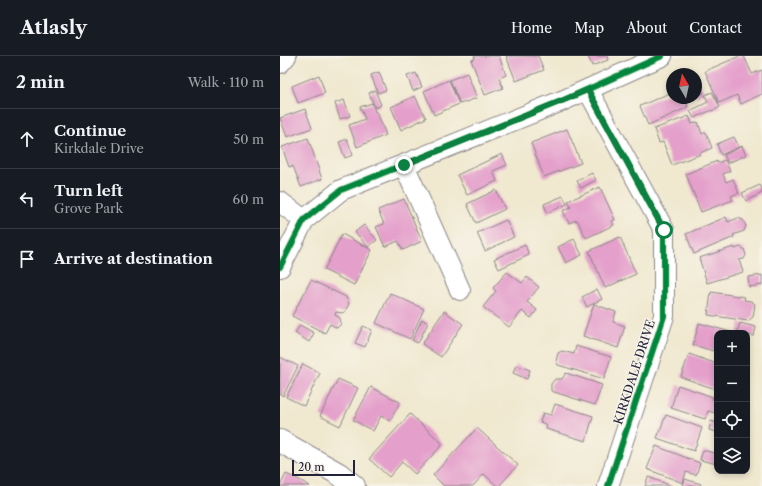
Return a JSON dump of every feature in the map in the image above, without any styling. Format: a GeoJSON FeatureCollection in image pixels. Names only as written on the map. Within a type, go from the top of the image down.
{"type":"FeatureCollection","features":[{"type":"Feature","properties":{"kind":"street"},"geometry":{"type":"LineString","coordinates":[[280,63],[286,56]]}},
{"type":"Feature","properties":{"kind":"street"},"geometry":{"type":"LineString","coordinates":[[280,267],[304,220],[341,190],[588,90],[662,56]]}},
{"type":"Feature","properties":{"kind":"street","name":"KIRKDALE DRIVE"},"geometry":{"type":"LineString","coordinates":[[588,90],[664,230],[664,316],[608,486]]}},
{"type":"Feature","properties":{"kind":"street"},"geometry":{"type":"LineString","coordinates":[[404,165],[460,290]]}},
{"type":"Feature","properties":{"kind":"street"},"geometry":{"type":"LineString","coordinates":[[280,202],[304,220]]}},
{"type":"Feature","properties":{"kind":"street"},"geometry":{"type":"LineString","coordinates":[[280,441],[338,474],[354,486]]}},
{"type":"Feature","properties":{"kind":"building"},"geometry":{"type":"Polygon","coordinates":[[[474,56],[499,56],[506,75],[499,78],[503,88],[485,95],[471,60],[475,59],[474,56]]]}},
{"type":"Feature","properties":{"kind":"building"},"geometry":{"type":"Polygon","coordinates":[[[506,56],[538,56],[544,70],[516,81],[506,56]]]}},
{"type":"Feature","properties":{"kind":"building"},"geometry":{"type":"Polygon","coordinates":[[[588,56],[607,56],[608,60],[592,66],[588,56]]]}},
{"type":"Feature","properties":{"kind":"building"},"geometry":{"type":"Polygon","coordinates":[[[740,56],[744,56],[752,74],[762,70],[762,94],[741,104],[737,95],[719,103],[705,71],[740,56]]]}},
{"type":"Feature","properties":{"kind":"building"},"geometry":{"type":"Polygon","coordinates":[[[379,72],[386,90],[378,93],[371,75],[379,72]]]}},
{"type":"Feature","properties":{"kind":"building"},"geometry":{"type":"Polygon","coordinates":[[[416,73],[422,87],[413,91],[407,76],[416,73]]]}},
{"type":"Feature","properties":{"kind":"building"},"geometry":{"type":"Polygon","coordinates":[[[467,73],[477,98],[460,104],[450,80],[467,73]]]}},
{"type":"Feature","properties":{"kind":"building"},"geometry":{"type":"Polygon","coordinates":[[[319,75],[325,93],[298,103],[292,86],[319,75]]]}},
{"type":"Feature","properties":{"kind":"building"},"geometry":{"type":"Polygon","coordinates":[[[449,80],[459,104],[434,115],[424,91],[449,80]]]}},
{"type":"Feature","properties":{"kind":"building"},"geometry":{"type":"Polygon","coordinates":[[[375,90],[381,105],[375,108],[369,93],[375,90]]]}},
{"type":"Feature","properties":{"kind":"building"},"geometry":{"type":"Polygon","coordinates":[[[712,92],[720,107],[694,118],[690,111],[708,102],[705,95],[712,92]]]}},
{"type":"Feature","properties":{"kind":"building"},"geometry":{"type":"Polygon","coordinates":[[[666,95],[666,104],[687,104],[688,106],[648,125],[640,106],[666,95]]]}},
{"type":"Feature","properties":{"kind":"building"},"geometry":{"type":"Polygon","coordinates":[[[415,96],[426,118],[401,130],[391,107],[415,96]]]}},
{"type":"Feature","properties":{"kind":"building"},"geometry":{"type":"Polygon","coordinates":[[[344,100],[350,116],[340,119],[335,103],[344,100]]]}},
{"type":"Feature","properties":{"kind":"building"},"geometry":{"type":"Polygon","coordinates":[[[372,103],[386,135],[357,147],[349,125],[365,119],[360,107],[372,103]]]}},
{"type":"Feature","properties":{"kind":"building"},"geometry":{"type":"Polygon","coordinates":[[[305,109],[312,128],[287,137],[280,118],[305,109]]]}},
{"type":"Feature","properties":{"kind":"building"},"geometry":{"type":"Polygon","coordinates":[[[689,116],[692,124],[698,122],[702,134],[706,132],[712,148],[700,153],[701,154],[672,165],[663,142],[659,143],[654,129],[689,116]]]}},
{"type":"Feature","properties":{"kind":"building"},"geometry":{"type":"Polygon","coordinates":[[[567,129],[581,163],[544,177],[531,143],[567,129]]]}},
{"type":"Feature","properties":{"kind":"building"},"geometry":{"type":"Polygon","coordinates":[[[734,137],[739,147],[721,155],[717,144],[734,137]]]}},
{"type":"Feature","properties":{"kind":"building"},"geometry":{"type":"Polygon","coordinates":[[[308,138],[322,179],[301,187],[293,166],[289,167],[282,147],[308,138]]]}},
{"type":"Feature","properties":{"kind":"building"},"geometry":{"type":"Polygon","coordinates":[[[347,139],[353,155],[345,158],[339,142],[347,139]]]}},
{"type":"Feature","properties":{"kind":"building"},"geometry":{"type":"Polygon","coordinates":[[[742,146],[746,155],[728,163],[724,155],[742,146]]]}},
{"type":"Feature","properties":{"kind":"building"},"geometry":{"type":"Polygon","coordinates":[[[502,154],[507,165],[493,171],[497,181],[467,195],[457,175],[502,154]]]}},
{"type":"Feature","properties":{"kind":"building"},"geometry":{"type":"Polygon","coordinates":[[[725,160],[730,171],[723,174],[726,182],[733,179],[739,193],[731,196],[733,200],[701,212],[686,174],[717,161],[717,163],[725,160]]]}},
{"type":"Feature","properties":{"kind":"building"},"geometry":{"type":"Polygon","coordinates":[[[592,173],[596,180],[581,188],[577,181],[592,173]]]}},
{"type":"Feature","properties":{"kind":"building"},"geometry":{"type":"Polygon","coordinates":[[[760,185],[762,188],[762,193],[746,201],[742,193],[760,185]]]}},
{"type":"Feature","properties":{"kind":"building"},"geometry":{"type":"Polygon","coordinates":[[[600,187],[615,220],[612,221],[614,225],[586,238],[577,220],[569,223],[563,211],[571,207],[568,201],[600,187]]]}},
{"type":"Feature","properties":{"kind":"building"},"geometry":{"type":"Polygon","coordinates":[[[496,190],[505,209],[476,223],[467,204],[496,190]]]}},
{"type":"Feature","properties":{"kind":"building"},"geometry":{"type":"Polygon","coordinates":[[[563,196],[567,204],[547,213],[544,204],[563,196]]]}},
{"type":"Feature","properties":{"kind":"building"},"geometry":{"type":"Polygon","coordinates":[[[404,199],[422,241],[403,250],[398,241],[385,247],[376,227],[384,224],[378,210],[404,199]]]}},
{"type":"Feature","properties":{"kind":"building"},"geometry":{"type":"Polygon","coordinates":[[[726,217],[728,222],[738,218],[743,220],[746,226],[744,231],[733,235],[734,237],[694,254],[686,234],[726,217]]]}},
{"type":"Feature","properties":{"kind":"building"},"geometry":{"type":"Polygon","coordinates":[[[506,220],[514,237],[485,251],[477,233],[506,220]]]}},
{"type":"Feature","properties":{"kind":"building"},"geometry":{"type":"Polygon","coordinates":[[[364,225],[377,240],[368,247],[355,232],[364,225]]]}},
{"type":"Feature","properties":{"kind":"building"},"geometry":{"type":"Polygon","coordinates":[[[342,234],[372,250],[354,285],[324,270],[342,234]]]}},
{"type":"Feature","properties":{"kind":"building"},"geometry":{"type":"Polygon","coordinates":[[[620,237],[636,274],[605,288],[589,251],[620,237]]]}},
{"type":"Feature","properties":{"kind":"building"},"geometry":{"type":"Polygon","coordinates":[[[574,239],[582,255],[566,263],[558,247],[574,239]]]}},
{"type":"Feature","properties":{"kind":"building"},"geometry":{"type":"Polygon","coordinates":[[[525,245],[529,255],[499,269],[494,259],[525,245]]]}},
{"type":"Feature","properties":{"kind":"building"},"geometry":{"type":"Polygon","coordinates":[[[734,247],[735,249],[740,247],[744,249],[746,255],[744,259],[739,260],[743,272],[707,283],[699,258],[734,247]]]}},
{"type":"Feature","properties":{"kind":"building"},"geometry":{"type":"Polygon","coordinates":[[[507,272],[522,283],[527,277],[539,287],[527,302],[537,310],[531,318],[522,311],[509,327],[483,307],[496,291],[493,288],[507,272]]]}},
{"type":"Feature","properties":{"kind":"building"},"geometry":{"type":"Polygon","coordinates":[[[762,275],[762,285],[749,287],[748,277],[762,275]]]}},
{"type":"Feature","properties":{"kind":"building"},"geometry":{"type":"Polygon","coordinates":[[[311,280],[346,297],[349,304],[344,313],[336,312],[335,315],[340,318],[341,324],[337,328],[330,324],[325,333],[292,316],[311,280]]]}},
{"type":"Feature","properties":{"kind":"building"},"geometry":{"type":"Polygon","coordinates":[[[597,289],[602,299],[587,307],[582,297],[597,289]]]}},
{"type":"Feature","properties":{"kind":"building"},"geometry":{"type":"Polygon","coordinates":[[[711,292],[745,297],[744,300],[751,301],[755,304],[753,317],[748,321],[708,315],[711,292]]]}},
{"type":"Feature","properties":{"kind":"building"},"geometry":{"type":"Polygon","coordinates":[[[390,293],[424,309],[410,339],[376,323],[390,293]]]}},
{"type":"Feature","properties":{"kind":"building"},"geometry":{"type":"Polygon","coordinates":[[[594,304],[616,312],[613,322],[625,326],[618,348],[583,336],[594,304]]]}},
{"type":"Feature","properties":{"kind":"building"},"geometry":{"type":"Polygon","coordinates":[[[444,311],[463,324],[441,357],[422,344],[444,311]]]}},
{"type":"Feature","properties":{"kind":"building"},"geometry":{"type":"Polygon","coordinates":[[[422,319],[428,323],[418,343],[412,340],[422,319]]]}},
{"type":"Feature","properties":{"kind":"building"},"geometry":{"type":"Polygon","coordinates":[[[699,323],[724,330],[714,330],[714,351],[693,345],[699,323]]]}},
{"type":"Feature","properties":{"kind":"building"},"geometry":{"type":"Polygon","coordinates":[[[740,323],[756,327],[754,336],[750,335],[750,330],[738,330],[740,323]]]}},
{"type":"Feature","properties":{"kind":"building"},"geometry":{"type":"Polygon","coordinates":[[[300,325],[314,333],[309,342],[295,333],[300,325]]]}},
{"type":"Feature","properties":{"kind":"building"},"geometry":{"type":"Polygon","coordinates":[[[363,326],[372,330],[365,347],[355,343],[363,326]]]}},
{"type":"Feature","properties":{"kind":"building"},"geometry":{"type":"Polygon","coordinates":[[[576,346],[611,357],[604,379],[558,365],[556,361],[558,353],[562,351],[574,354],[576,346]]]}},
{"type":"Feature","properties":{"kind":"building"},"geometry":{"type":"Polygon","coordinates":[[[689,354],[714,363],[714,389],[681,377],[689,354]]]}},
{"type":"Feature","properties":{"kind":"building"},"geometry":{"type":"Polygon","coordinates":[[[280,357],[298,366],[283,396],[280,394],[280,357]]]}},
{"type":"Feature","properties":{"kind":"building"},"geometry":{"type":"Polygon","coordinates":[[[303,364],[320,373],[304,406],[286,397],[303,364]]]}},
{"type":"Feature","properties":{"kind":"building"},"geometry":{"type":"Polygon","coordinates":[[[516,365],[530,370],[527,379],[513,373],[516,365]]]}},
{"type":"Feature","properties":{"kind":"building"},"geometry":{"type":"Polygon","coordinates":[[[566,373],[602,385],[595,405],[551,391],[551,384],[555,379],[562,379],[566,373]]]}},
{"type":"Feature","properties":{"kind":"building"},"geometry":{"type":"Polygon","coordinates":[[[338,379],[358,388],[340,426],[320,416],[338,379]]]}},
{"type":"Feature","properties":{"kind":"building"},"geometry":{"type":"Polygon","coordinates":[[[678,385],[713,397],[712,399],[714,400],[714,413],[708,411],[705,419],[671,408],[678,385]]]}},
{"type":"Feature","properties":{"kind":"building"},"geometry":{"type":"Polygon","coordinates":[[[371,387],[400,402],[390,421],[381,416],[373,431],[353,420],[371,387]]]}},
{"type":"Feature","properties":{"kind":"building"},"geometry":{"type":"Polygon","coordinates":[[[555,404],[593,416],[586,441],[546,429],[547,425],[540,422],[543,413],[551,415],[555,404]]]}},
{"type":"Feature","properties":{"kind":"building"},"geometry":{"type":"Polygon","coordinates":[[[410,414],[443,444],[415,474],[402,462],[389,477],[369,459],[410,414]]]}},
{"type":"Feature","properties":{"kind":"building"},"geometry":{"type":"Polygon","coordinates":[[[666,415],[702,428],[694,451],[657,438],[666,415]]]}},
{"type":"Feature","properties":{"kind":"building"},"geometry":{"type":"Polygon","coordinates":[[[711,421],[714,422],[714,431],[709,430],[711,421]]]}},
{"type":"Feature","properties":{"kind":"building"},"geometry":{"type":"Polygon","coordinates":[[[477,428],[518,465],[499,486],[497,486],[484,474],[473,486],[444,486],[433,475],[477,428]]]}},
{"type":"Feature","properties":{"kind":"building"},"geometry":{"type":"Polygon","coordinates":[[[656,446],[700,463],[696,475],[686,472],[683,483],[647,469],[656,446]]]}},
{"type":"Feature","properties":{"kind":"building"},"geometry":{"type":"Polygon","coordinates":[[[703,450],[714,453],[714,463],[700,460],[703,450]]]}},
{"type":"Feature","properties":{"kind":"building"},"geometry":{"type":"Polygon","coordinates":[[[286,474],[298,479],[310,486],[280,486],[286,474]]]}},
{"type":"Feature","properties":{"kind":"building"},"geometry":{"type":"Polygon","coordinates":[[[648,477],[672,486],[645,486],[648,477]]]}},
{"type":"Feature","properties":{"kind":"building"},"geometry":{"type":"Polygon","coordinates":[[[685,479],[701,484],[700,486],[683,486],[685,479]]]}},
{"type":"Feature","properties":{"kind":"cycle path"},"geometry":{"type":"LineString","coordinates":[[280,267],[304,220],[341,190],[564,100],[662,56]]}},
{"type":"Feature","properties":{"kind":"cycle path"},"geometry":{"type":"LineString","coordinates":[[588,90],[664,230],[664,316],[608,486]]}},
{"type":"Feature","properties":{"kind":"route"},"geometry":{"type":"LineString","coordinates":[[404,165],[588,90],[664,230]]}}]}
